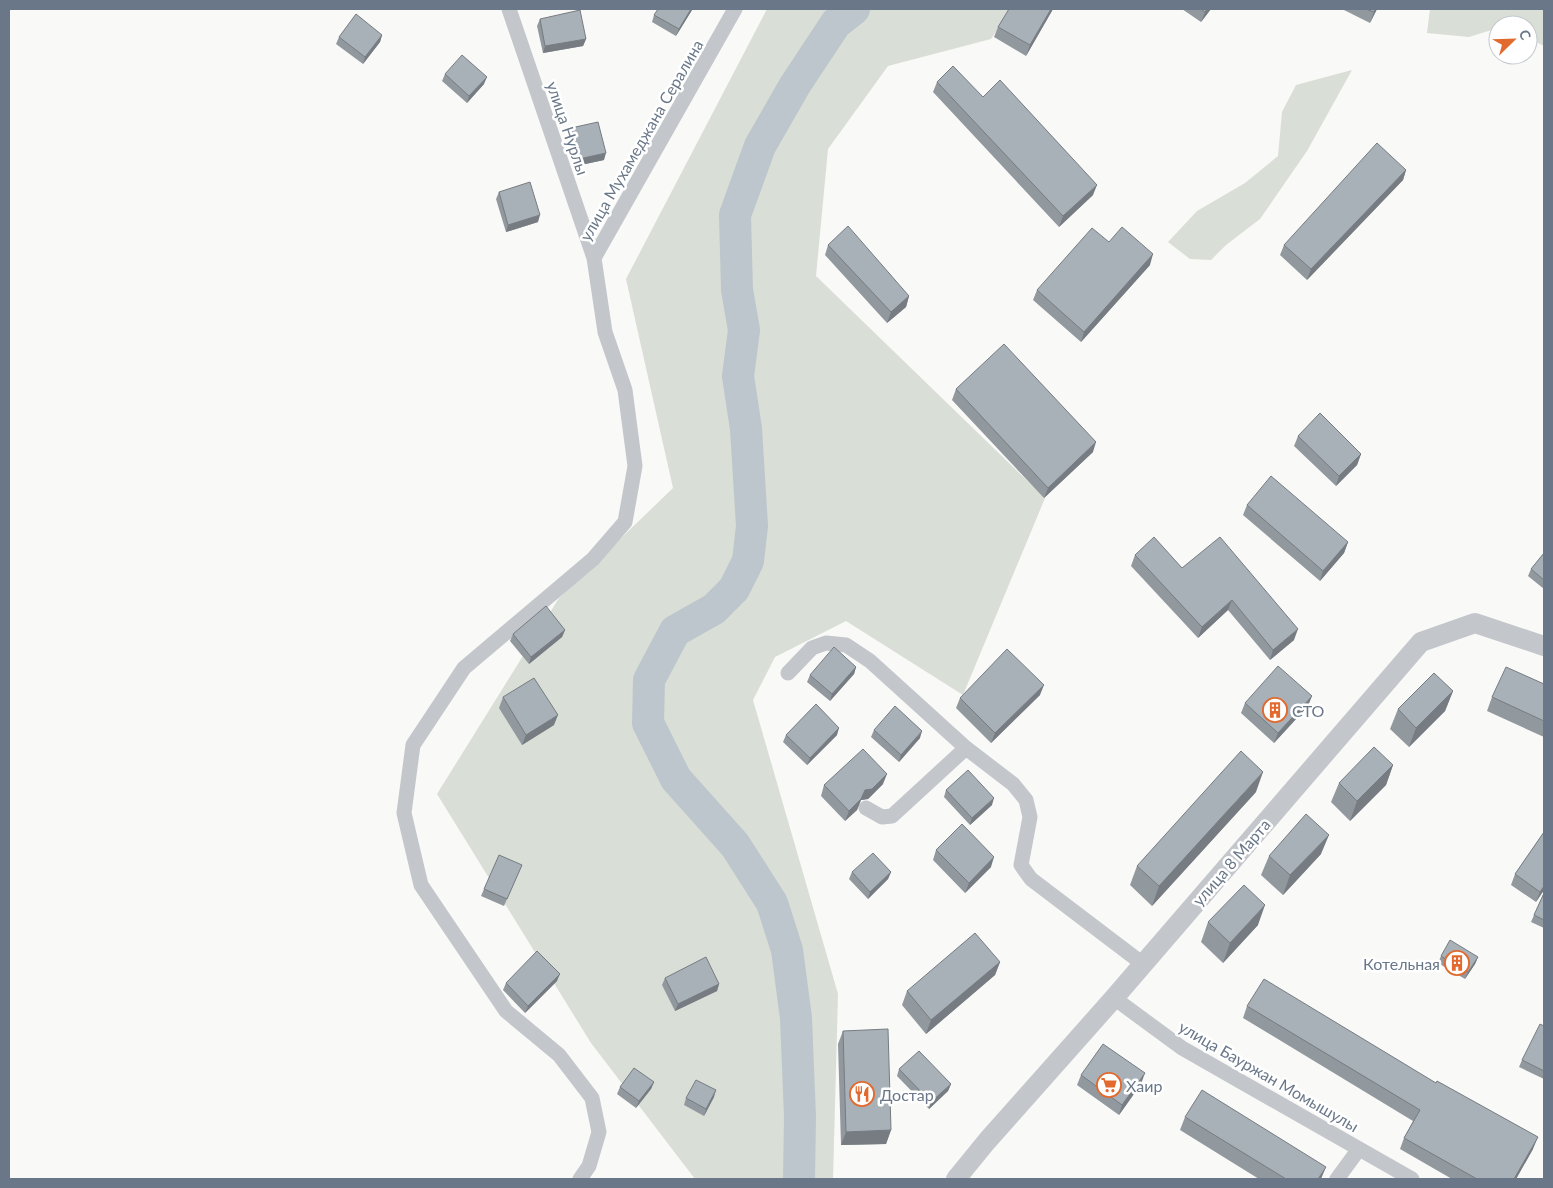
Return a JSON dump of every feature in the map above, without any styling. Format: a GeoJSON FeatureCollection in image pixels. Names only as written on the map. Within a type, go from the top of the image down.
{"type":"FeatureCollection","features":[{"type":"Feature","properties":{"kind":"street","name":"улица Нурлы"},"geometry":{"type":"LineString","coordinates":[[509,9],[594,258]]}},
{"type":"Feature","properties":{"kind":"street","name":"улица Мухамеджана Сералина"},"geometry":{"type":"LineString","coordinates":[[580,1179],[589,1166],[599,1132],[592,1098],[559,1055],[506,1011],[422,885],[404,813],[413,745],[464,668],[593,559],[625,522],[635,466],[625,390],[605,332],[594,258],[735,9]]}},
{"type":"Feature","properties":{"kind":"street","name":"улица 8 Марта"},"geometry":{"type":"LineString","coordinates":[[956,1179],[1421,642],[1475,624],[1544,646]]}},
{"type":"Feature","properties":{"kind":"street"},"geometry":{"type":"LineString","coordinates":[[788,673],[812,648],[826,644],[846,645],[870,661],[966,748],[1013,784],[1026,800],[1030,817],[1021,865],[1031,879],[1143,964]]}},
{"type":"Feature","properties":{"kind":"street"},"geometry":{"type":"LineString","coordinates":[[866,808],[882,817],[892,816],[966,748]]}},
{"type":"Feature","properties":{"kind":"street","name":"улица Бауржан Момышулы"},"geometry":{"type":"LineString","coordinates":[[1114,998],[1182,1048],[1412,1179]]}},
{"type":"Feature","properties":{"kind":"street","name":"улица Бауржан Момышулы"},"geometry":{"type":"LineString","coordinates":[[1337,1179],[1359,1149]]}},
{"type":"Feature","properties":{"kind":"shaded area"},"geometry":{"type":"Polygon","coordinates":[[[767,9],[1011,9],[991,39],[888,66],[828,149],[816,276],[1045,498],[963,695],[846,621],[775,657],[753,700],[838,994],[833,1179],[695,1179],[591,1043],[437,794],[559,598],[673,488],[626,279],[767,9]]]}},
{"type":"Feature","properties":{"kind":"shaded area"},"geometry":{"type":"Polygon","coordinates":[[[1430,9],[1544,9],[1544,46],[1538,43],[1538,15],[1488,15],[1488,31],[1469,37],[1427,33],[1430,9]]]}},
{"type":"Feature","properties":{"kind":"shaded area"},"geometry":{"type":"Polygon","coordinates":[[[1352,70],[1307,151],[1260,219],[1226,245],[1211,260],[1190,259],[1168,242],[1197,211],[1245,183],[1278,156],[1282,112],[1296,85],[1352,70]]]}},
{"type":"Feature","properties":{"kind":"building"},"geometry":{"type":"Polygon","coordinates":[[[658,9],[691,9],[679,29],[654,15],[658,9]]]}},
{"type":"Feature","properties":{"kind":"building"},"geometry":{"type":"Polygon","coordinates":[[[1009,9],[1051,9],[1030,45],[998,27],[1009,9]]]}},
{"type":"Feature","properties":{"kind":"building"},"geometry":{"type":"Polygon","coordinates":[[[580,10],[586,39],[545,46],[540,19],[580,10]]]}},
{"type":"Feature","properties":{"kind":"building"},"geometry":{"type":"Polygon","coordinates":[[[356,14],[382,35],[365,57],[339,37],[356,14]]]}},
{"type":"Feature","properties":{"kind":"building"},"geometry":{"type":"Polygon","coordinates":[[[462,55],[487,77],[469,96],[445,74],[462,55]]]}},
{"type":"Feature","properties":{"kind":"building"},"geometry":{"type":"Polygon","coordinates":[[[953,66],[983,97],[1000,80],[1097,185],[1063,216],[937,82],[953,66]]]}},
{"type":"Feature","properties":{"kind":"building"},"geometry":{"type":"Polygon","coordinates":[[[598,122],[606,153],[579,159],[571,128],[598,122]]]}},
{"type":"Feature","properties":{"kind":"building"},"geometry":{"type":"Polygon","coordinates":[[[1377,143],[1406,170],[1311,269],[1284,245],[1377,143]]]}},
{"type":"Feature","properties":{"kind":"building"},"geometry":{"type":"Polygon","coordinates":[[[530,182],[540,215],[508,225],[499,192],[530,182]]]}},
{"type":"Feature","properties":{"kind":"building"},"geometry":{"type":"Polygon","coordinates":[[[848,226],[909,296],[891,312],[828,245],[848,226]]]}},
{"type":"Feature","properties":{"kind":"building"},"geometry":{"type":"Polygon","coordinates":[[[1122,227],[1153,254],[1084,332],[1037,290],[1092,228],[1109,242],[1122,227]]]}},
{"type":"Feature","properties":{"kind":"building"},"geometry":{"type":"Polygon","coordinates":[[[1004,344],[1096,442],[1048,488],[956,389],[1004,344]]]}},
{"type":"Feature","properties":{"kind":"building"},"geometry":{"type":"Polygon","coordinates":[[[1320,413],[1361,454],[1339,476],[1298,436],[1320,413]]]}},
{"type":"Feature","properties":{"kind":"building"},"geometry":{"type":"Polygon","coordinates":[[[1271,476],[1348,542],[1323,571],[1247,505],[1271,476]]]}},
{"type":"Feature","properties":{"kind":"building"},"geometry":{"type":"Polygon","coordinates":[[[1154,537],[1182,568],[1220,537],[1298,629],[1273,650],[1232,600],[1202,627],[1135,555],[1154,537]]]}},
{"type":"Feature","properties":{"kind":"building"},"geometry":{"type":"Polygon","coordinates":[[[1544,553],[1544,580],[1531,569],[1544,553]]]}},
{"type":"Feature","properties":{"kind":"building"},"geometry":{"type":"Polygon","coordinates":[[[546,606],[565,630],[531,657],[513,634],[546,606]]]}},
{"type":"Feature","properties":{"kind":"building"},"geometry":{"type":"Polygon","coordinates":[[[834,647],[856,667],[832,694],[810,675],[834,647]]]}},
{"type":"Feature","properties":{"kind":"building"},"geometry":{"type":"Polygon","coordinates":[[[1007,649],[1044,685],[995,733],[960,698],[1007,649]]]}},
{"type":"Feature","properties":{"kind":"building","name":"СТО"},"geometry":{"type":"Polygon","coordinates":[[[1278,666],[1312,696],[1278,733],[1245,703],[1278,666]]]}},
{"type":"Feature","properties":{"kind":"building"},"geometry":{"type":"Polygon","coordinates":[[[1506,667],[1544,684],[1544,721],[1492,697],[1506,667]]]}},
{"type":"Feature","properties":{"kind":"building"},"geometry":{"type":"Polygon","coordinates":[[[1434,673],[1453,691],[1416,728],[1398,709],[1434,673]]]}},
{"type":"Feature","properties":{"kind":"building"},"geometry":{"type":"Polygon","coordinates":[[[534,678],[558,715],[526,735],[503,697],[534,678]]]}},
{"type":"Feature","properties":{"kind":"building"},"geometry":{"type":"Polygon","coordinates":[[[816,704],[839,728],[810,758],[786,735],[816,704]]]}},
{"type":"Feature","properties":{"kind":"building"},"geometry":{"type":"Polygon","coordinates":[[[895,706],[922,731],[901,755],[874,730],[895,706]]]}},
{"type":"Feature","properties":{"kind":"building"},"geometry":{"type":"Polygon","coordinates":[[[1374,747],[1393,765],[1357,801],[1339,783],[1374,747]]]}},
{"type":"Feature","properties":{"kind":"building"},"geometry":{"type":"Polygon","coordinates":[[[863,749],[887,774],[872,789],[865,790],[861,799],[849,811],[824,785],[863,749]]]}},
{"type":"Feature","properties":{"kind":"building"},"geometry":{"type":"Polygon","coordinates":[[[1241,751],[1263,772],[1159,886],[1137,866],[1241,751]]]}},
{"type":"Feature","properties":{"kind":"building"},"geometry":{"type":"Polygon","coordinates":[[[968,770],[994,798],[972,818],[946,790],[968,770]]]}},
{"type":"Feature","properties":{"kind":"building"},"geometry":{"type":"Polygon","coordinates":[[[1306,814],[1329,835],[1290,875],[1269,856],[1306,814]]]}},
{"type":"Feature","properties":{"kind":"building"},"geometry":{"type":"Polygon","coordinates":[[[962,824],[994,857],[969,883],[936,850],[962,824]]]}},
{"type":"Feature","properties":{"kind":"building"},"geometry":{"type":"Polygon","coordinates":[[[1544,832],[1544,886],[1540,892],[1515,874],[1544,832]]]}},
{"type":"Feature","properties":{"kind":"building"},"geometry":{"type":"Polygon","coordinates":[[[873,853],[891,872],[870,892],[852,872],[873,853]]]}},
{"type":"Feature","properties":{"kind":"building"},"geometry":{"type":"Polygon","coordinates":[[[499,855],[522,865],[507,899],[484,889],[499,855]]]}},
{"type":"Feature","properties":{"kind":"building"},"geometry":{"type":"Polygon","coordinates":[[[1244,885],[1265,905],[1230,943],[1208,922],[1244,885]]]}},
{"type":"Feature","properties":{"kind":"building"},"geometry":{"type":"Polygon","coordinates":[[[1544,893],[1544,920],[1534,915],[1544,893]]]}},
{"type":"Feature","properties":{"kind":"building"},"geometry":{"type":"Polygon","coordinates":[[[975,933],[1000,962],[931,1020],[907,991],[975,933]]]}},
{"type":"Feature","properties":{"kind":"building"},"geometry":{"type":"Polygon","coordinates":[[[1450,940],[1478,957],[1468,972],[1441,956],[1450,940]]]}},
{"type":"Feature","properties":{"kind":"building"},"geometry":{"type":"Polygon","coordinates":[[[537,951],[560,974],[528,1006],[506,983],[537,951]]]}},
{"type":"Feature","properties":{"kind":"building"},"geometry":{"type":"Polygon","coordinates":[[[706,957],[719,984],[678,1004],[665,978],[706,957]]]}},
{"type":"Feature","properties":{"kind":"building"},"geometry":{"type":"Polygon","coordinates":[[[1264,979],[1436,1083],[1437,1081],[1538,1137],[1514,1179],[1477,1179],[1404,1138],[1420,1110],[1247,1006],[1264,979]]]}},
{"type":"Feature","properties":{"kind":"building"},"geometry":{"type":"Polygon","coordinates":[[[1540,1024],[1544,1026],[1544,1071],[1522,1060],[1540,1024]]]}},
{"type":"Feature","properties":{"kind":"building","name":"Достар"},"geometry":{"type":"Polygon","coordinates":[[[888,1029],[891,1130],[846,1132],[843,1031],[888,1029]]]}},
{"type":"Feature","properties":{"kind":"building","name":"Хаир"},"geometry":{"type":"Polygon","coordinates":[[[1103,1044],[1145,1073],[1122,1105],[1081,1075],[1103,1044]]]}},
{"type":"Feature","properties":{"kind":"building"},"geometry":{"type":"Polygon","coordinates":[[[919,1051],[951,1084],[931,1102],[899,1069],[919,1051]]]}},
{"type":"Feature","properties":{"kind":"building"},"geometry":{"type":"Polygon","coordinates":[[[634,1068],[654,1082],[639,1101],[620,1087],[634,1068]]]}},
{"type":"Feature","properties":{"kind":"building"},"geometry":{"type":"Polygon","coordinates":[[[696,1080],[716,1090],[706,1109],[686,1098],[696,1080]]]}},
{"type":"Feature","properties":{"kind":"building"},"geometry":{"type":"Polygon","coordinates":[[[1202,1090],[1326,1167],[1318,1179],[1286,1179],[1185,1117],[1202,1090]]]}},
{"type":"Feature","properties":{"kind":"waterway"},"geometry":{"type":"LineString","coordinates":[[799,1179],[800,1117],[796,1018],[787,950],[772,903],[735,845],[676,779],[648,723],[649,680],[675,631],[714,609],[734,589],[748,561],[752,526],[746,429],[738,376],[744,330],[737,290],[735,215],[760,146],[795,85],[836,23],[854,9]]}},
{"type":"Feature","properties":{"kind":"place","name":"СТО"},"geometry":{"type":"Point","coordinates":[1275,710]}},
{"type":"Feature","properties":{"kind":"place","name":"Котельная"},"geometry":{"type":"Point","coordinates":[1457,963]}},
{"type":"Feature","properties":{"kind":"place","name":"Хаир"},"geometry":{"type":"Point","coordinates":[1109,1085]}},
{"type":"Feature","properties":{"kind":"place","name":"Достар"},"geometry":{"type":"Point","coordinates":[862,1094]}}]}
